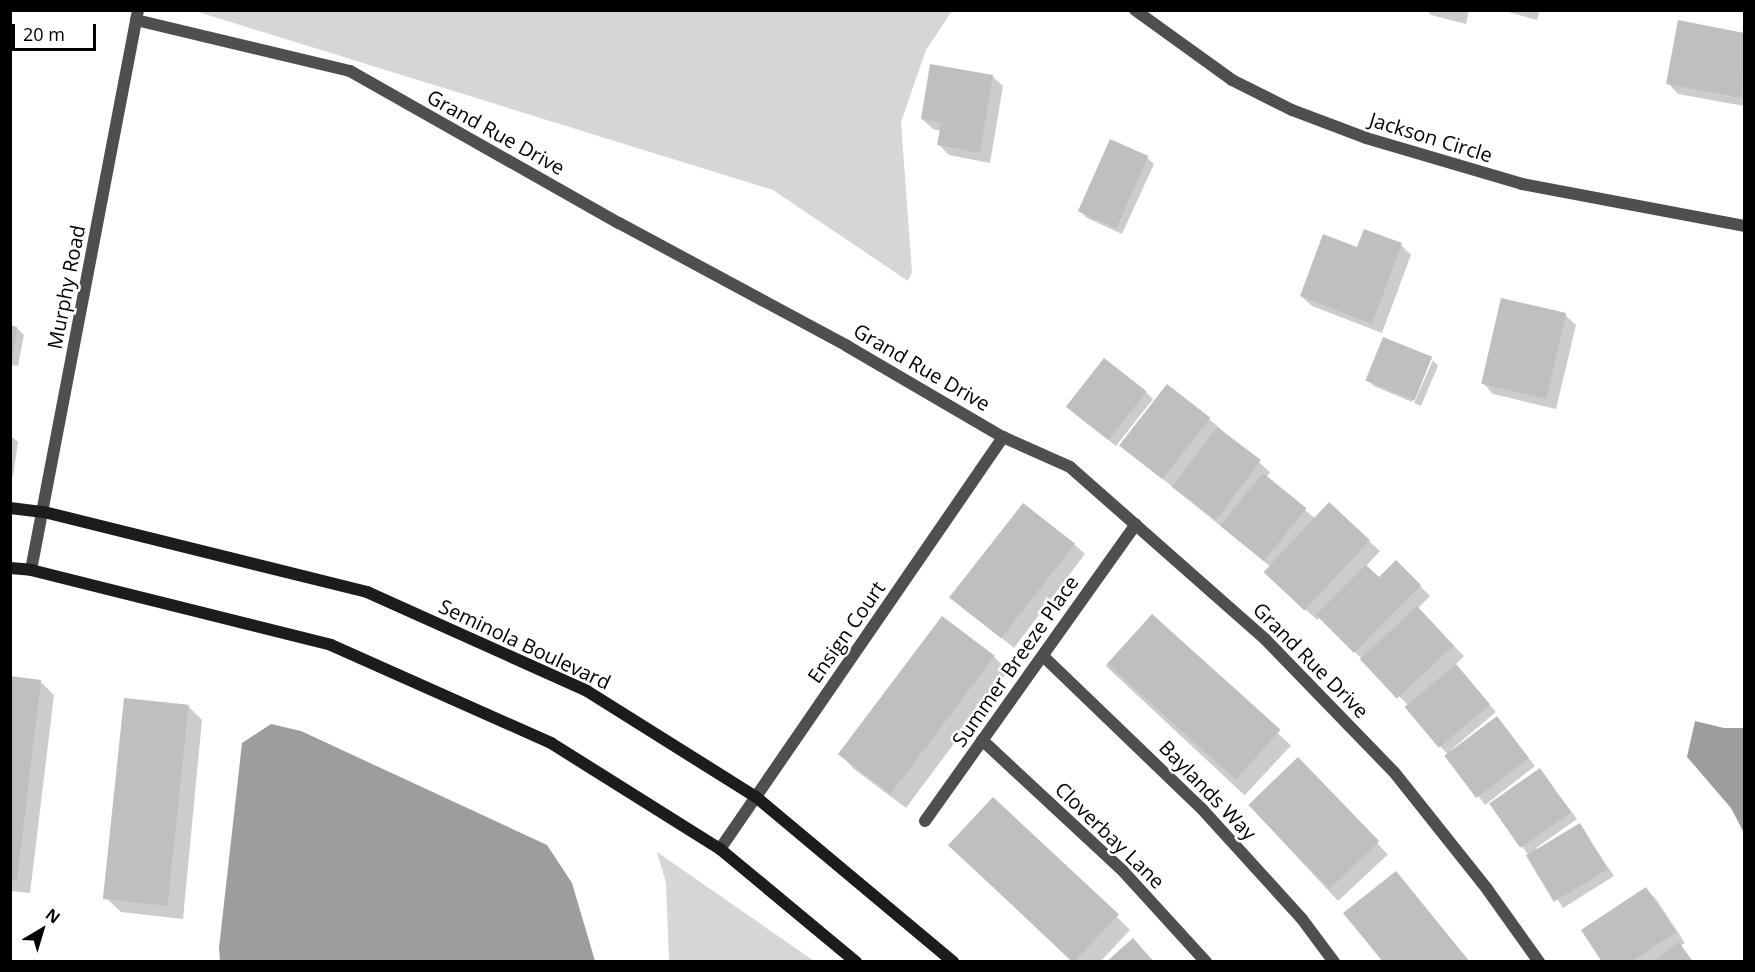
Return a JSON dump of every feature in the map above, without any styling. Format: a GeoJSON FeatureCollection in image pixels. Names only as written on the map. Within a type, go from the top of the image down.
{"type":"FeatureCollection","features":[{"type":"Feature","properties":{"kind":"main road","name":"Seminola Boulevard"},"geometry":{"type":"LineString","coordinates":[[10,508],[44,512],[367,592],[587,691],[756,797],[953,962]]}},
{"type":"Feature","properties":{"kind":"main road"},"geometry":{"type":"LineString","coordinates":[[10,568],[31,570],[331,645],[551,743],[720,849],[856,962]]}},
{"type":"Feature","properties":{"kind":"street","name":"Jackson Circle"},"geometry":{"type":"LineString","coordinates":[[1135,10],[1232,80],[1292,110],[1366,138],[1522,184],[1744,226]]}},
{"type":"Feature","properties":{"kind":"street","name":"Grand Rue Drive"},"geometry":{"type":"LineString","coordinates":[[137,15],[350,71],[639,234],[847,346],[1003,437],[1070,467],[1265,639],[1394,772],[1487,889],[1539,962]]}},
{"type":"Feature","properties":{"kind":"street","name":"Murphy Road"},"geometry":{"type":"LineString","coordinates":[[31,570],[44,512],[137,15]]}},
{"type":"Feature","properties":{"kind":"street","name":"Ensign Court"},"geometry":{"type":"LineString","coordinates":[[720,849],[1003,437]]}},
{"type":"Feature","properties":{"kind":"street","name":"Summer Breeze Place"},"geometry":{"type":"LineString","coordinates":[[925,821],[1136,524]]}},
{"type":"Feature","properties":{"kind":"street","name":"Baylands Way"},"geometry":{"type":"LineString","coordinates":[[1042,656],[1202,808],[1302,920],[1334,962]]}},
{"type":"Feature","properties":{"kind":"street","name":"Cloverbay Lane"},"geometry":{"type":"LineString","coordinates":[[982,741],[1123,871],[1206,962]]}},
{"type":"Feature","properties":{"kind":"shaded area"},"geometry":{"type":"Polygon","coordinates":[[[195,11],[952,11],[926,50],[901,122],[912,272],[908,281],[773,190],[195,11]]]}},
{"type":"Feature","properties":{"kind":"shaded area"},"geometry":{"type":"Polygon","coordinates":[[[1695,721],[1724,728],[1744,728],[1744,833],[1731,808],[1687,757],[1695,721]]]}},
{"type":"Feature","properties":{"kind":"shaded area"},"geometry":{"type":"Polygon","coordinates":[[[271,724],[301,731],[547,845],[572,883],[595,961],[220,961],[219,948],[242,743],[271,724]]]}},
{"type":"Feature","properties":{"kind":"shaded area"},"geometry":{"type":"Polygon","coordinates":[[[657,852],[814,961],[669,961],[666,883],[657,852]]]}},
{"type":"Feature","properties":{"kind":"building"},"geometry":{"type":"Polygon","coordinates":[[[1678,20],[1744,33],[1742,98],[1666,84],[1678,20]]]}},
{"type":"Feature","properties":{"kind":"building"},"geometry":{"type":"Polygon","coordinates":[[[930,64],[993,75],[980,153],[937,145],[941,123],[921,119],[930,64]]]}},
{"type":"Feature","properties":{"kind":"building"},"geometry":{"type":"Polygon","coordinates":[[[1110,139],[1148,156],[1116,228],[1078,211],[1110,139]]]}},
{"type":"Feature","properties":{"kind":"building"},"geometry":{"type":"Polygon","coordinates":[[[1364,229],[1402,243],[1372,324],[1300,296],[1323,234],[1357,247],[1364,229]]]}},
{"type":"Feature","properties":{"kind":"building"},"geometry":{"type":"Polygon","coordinates":[[[1501,298],[1566,313],[1546,399],[1481,384],[1501,298]]]}},
{"type":"Feature","properties":{"kind":"building"},"geometry":{"type":"Polygon","coordinates":[[[10,325],[17,327],[12,359],[10,359],[10,325]]]}},
{"type":"Feature","properties":{"kind":"building"},"geometry":{"type":"Polygon","coordinates":[[[1383,337],[1432,357],[1415,400],[1365,381],[1383,337]]]}},
{"type":"Feature","properties":{"kind":"building"},"geometry":{"type":"Polygon","coordinates":[[[1104,358],[1147,391],[1108,440],[1066,407],[1104,358]]]}},
{"type":"Feature","properties":{"kind":"building"},"geometry":{"type":"Polygon","coordinates":[[[1167,384],[1210,418],[1162,479],[1119,445],[1167,384]]]}},
{"type":"Feature","properties":{"kind":"building"},"geometry":{"type":"Polygon","coordinates":[[[1217,427],[1261,460],[1216,520],[1172,487],[1217,427]]]}},
{"type":"Feature","properties":{"kind":"building"},"geometry":{"type":"Polygon","coordinates":[[[1263,473],[1307,508],[1264,561],[1220,526],[1263,473]]]}},
{"type":"Feature","properties":{"kind":"building"},"geometry":{"type":"Polygon","coordinates":[[[1329,502],[1370,540],[1304,610],[1264,572],[1329,502]]]}},
{"type":"Feature","properties":{"kind":"building"},"geometry":{"type":"Polygon","coordinates":[[[1023,503],[1075,544],[1001,638],[949,598],[1023,503]]]}},
{"type":"Feature","properties":{"kind":"building"},"geometry":{"type":"Polygon","coordinates":[[[1396,560],[1421,585],[1354,653],[1316,615],[1366,565],[1379,577],[1396,560]]]}},
{"type":"Feature","properties":{"kind":"building"},"geometry":{"type":"Polygon","coordinates":[[[1417,606],[1454,645],[1397,699],[1360,659],[1417,606]]]}},
{"type":"Feature","properties":{"kind":"building"},"geometry":{"type":"Polygon","coordinates":[[[1152,614],[1281,730],[1236,780],[1107,664],[1152,614]]]}},
{"type":"Feature","properties":{"kind":"building"},"geometry":{"type":"Polygon","coordinates":[[[942,616],[995,656],[891,794],[838,754],[942,616]]]}},
{"type":"Feature","properties":{"kind":"building"},"geometry":{"type":"Polygon","coordinates":[[[1456,664],[1490,705],[1439,748],[1405,707],[1456,664]]]}},
{"type":"Feature","properties":{"kind":"building"},"geometry":{"type":"Polygon","coordinates":[[[10,676],[41,680],[17,880],[10,880],[10,676]]]}},
{"type":"Feature","properties":{"kind":"building"},"geometry":{"type":"Polygon","coordinates":[[[124,698],[189,705],[168,906],[103,899],[124,698]]]}},
{"type":"Feature","properties":{"kind":"building"},"geometry":{"type":"Polygon","coordinates":[[[1497,716],[1529,758],[1476,798],[1444,756],[1497,716]]]}},
{"type":"Feature","properties":{"kind":"building"},"geometry":{"type":"Polygon","coordinates":[[[1298,757],[1379,841],[1330,889],[1248,805],[1298,757]]]}},
{"type":"Feature","properties":{"kind":"building"},"geometry":{"type":"Polygon","coordinates":[[[1540,768],[1571,812],[1520,848],[1489,804],[1540,768]]]}},
{"type":"Feature","properties":{"kind":"building"},"geometry":{"type":"Polygon","coordinates":[[[993,797],[1119,914],[1073,962],[948,845],[993,797]]]}},
{"type":"Feature","properties":{"kind":"building"},"geometry":{"type":"Polygon","coordinates":[[[1580,823],[1608,869],[1554,902],[1526,855],[1580,823]]]}},
{"type":"Feature","properties":{"kind":"building"},"geometry":{"type":"Polygon","coordinates":[[[1396,871],[1470,962],[1383,962],[1343,913],[1396,871]]]}},
{"type":"Feature","properties":{"kind":"building"},"geometry":{"type":"Polygon","coordinates":[[[1646,887],[1676,932],[1631,962],[1602,962],[1581,930],[1646,887]]]}},
{"type":"Feature","properties":{"kind":"building"},"geometry":{"type":"Polygon","coordinates":[[[1133,938],[1154,962],[1106,962],[1133,938]]]}},
{"type":"Feature","properties":{"kind":"building"},"geometry":{"type":"Polygon","coordinates":[[[1679,942],[1693,962],[1652,962],[1679,942]]]}}]}
